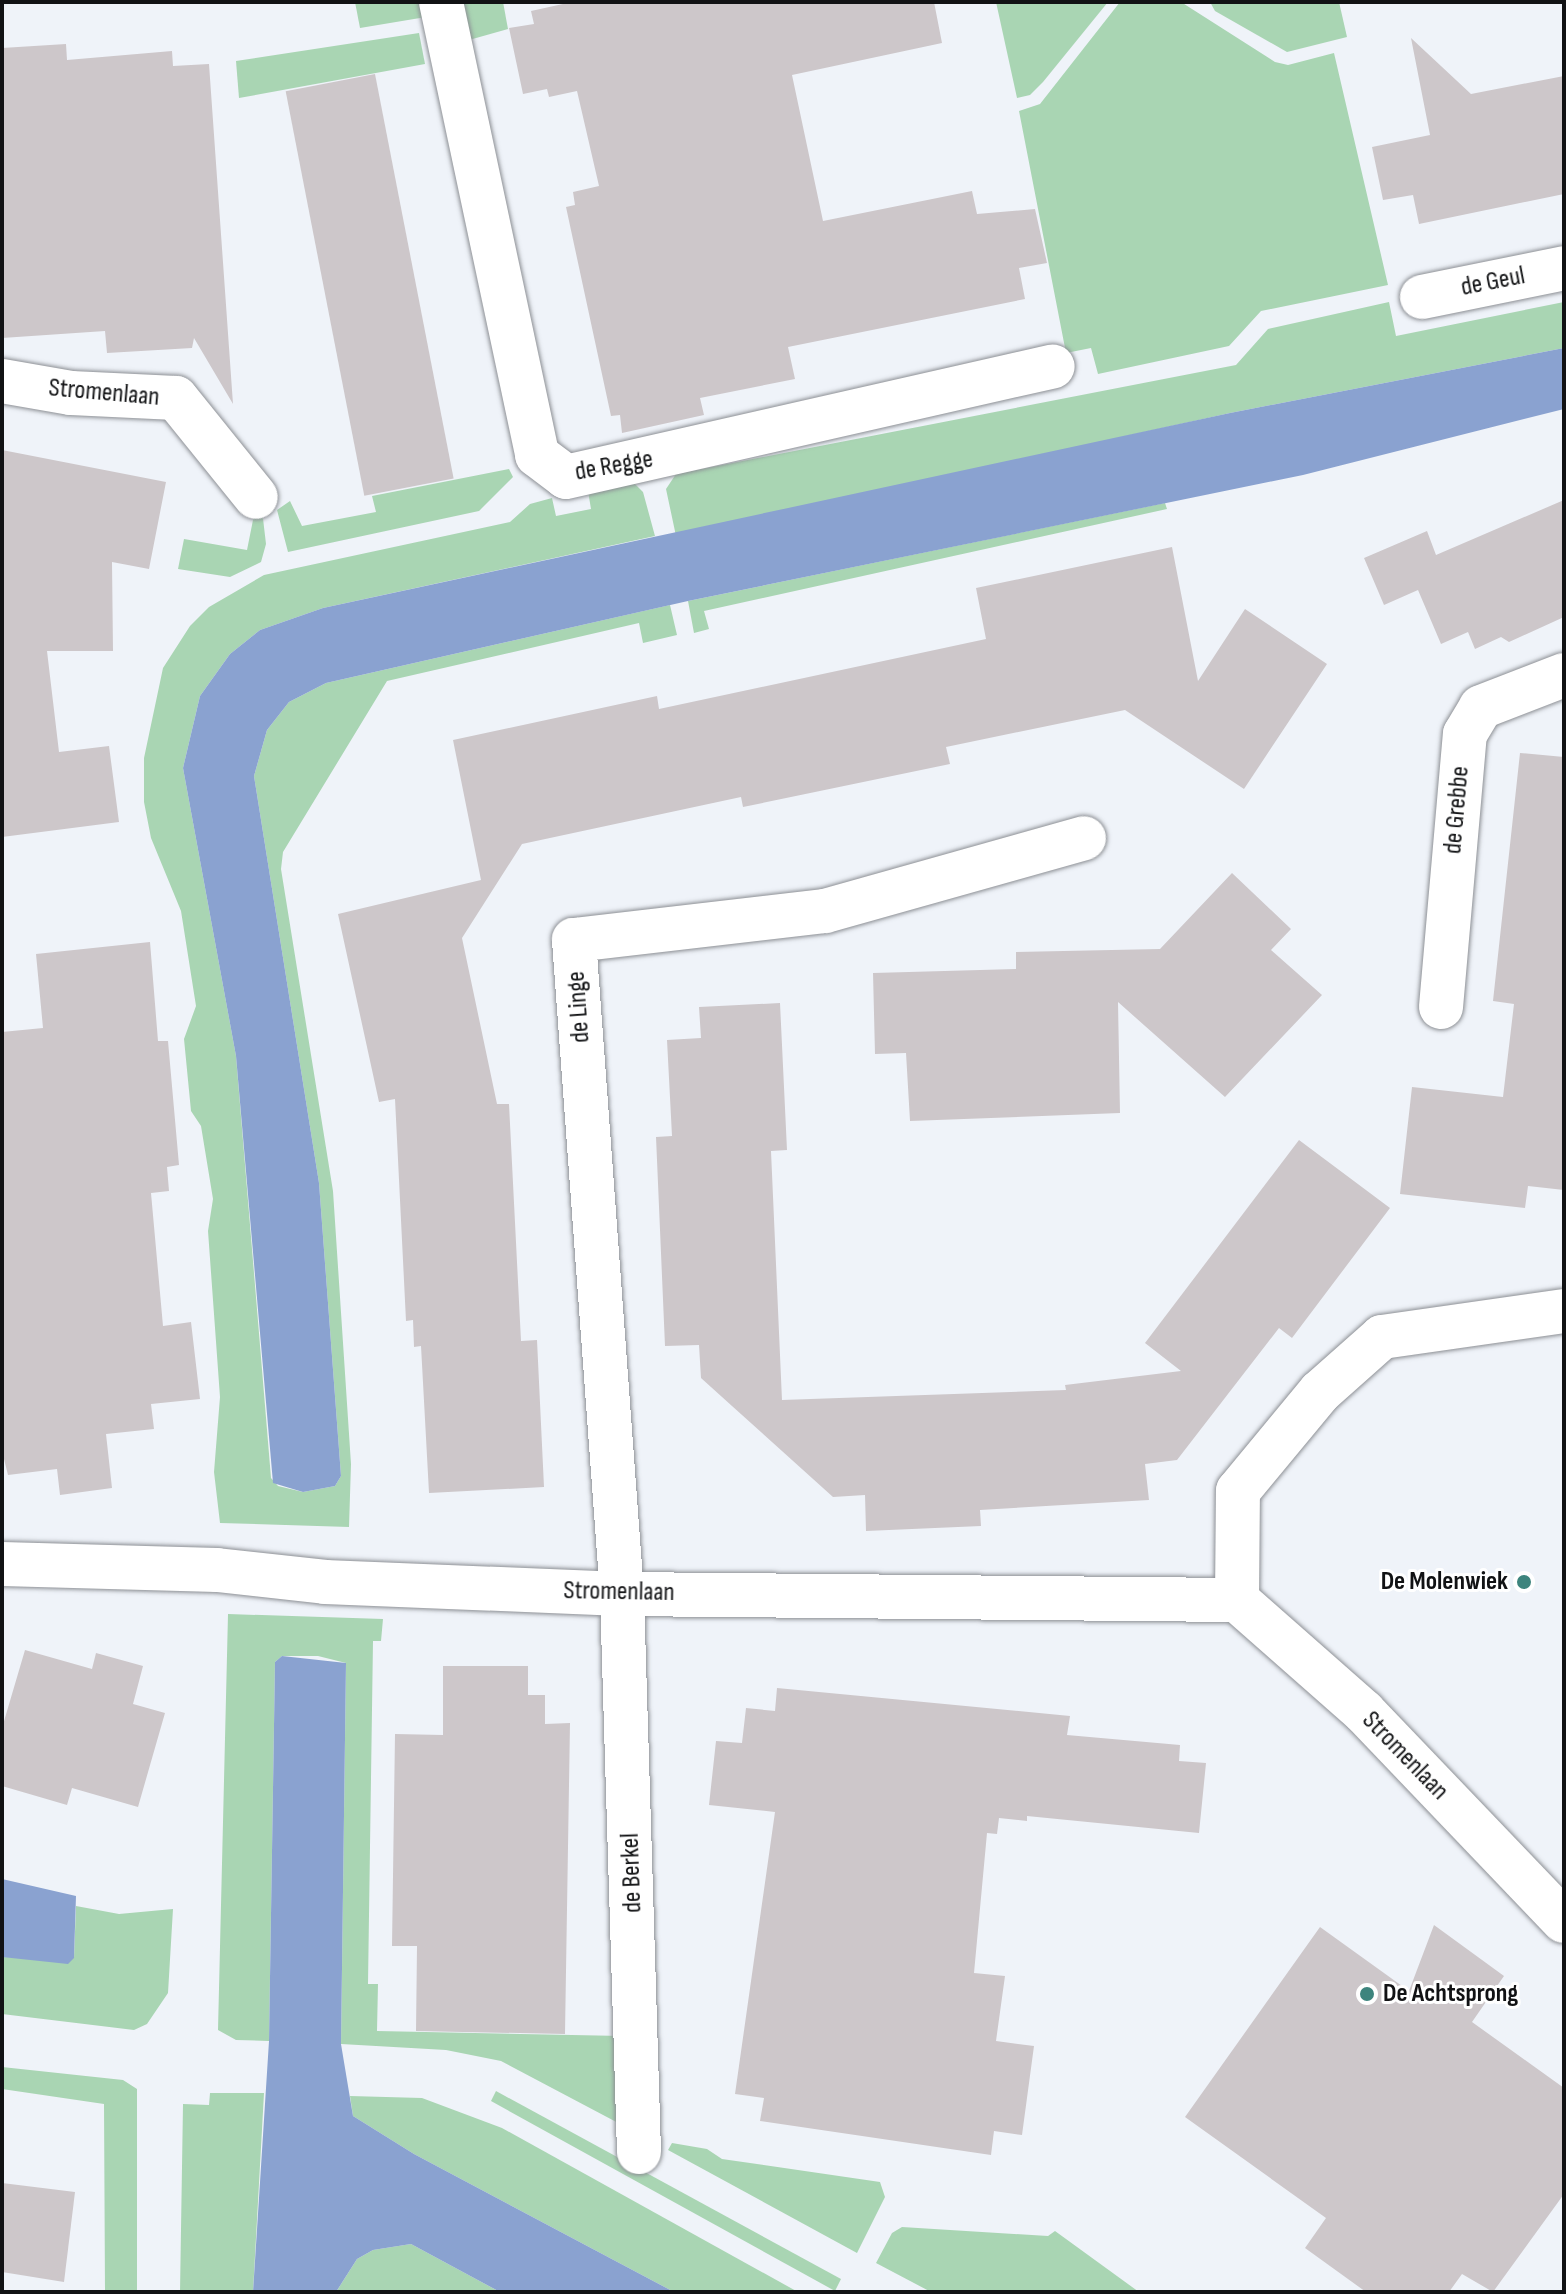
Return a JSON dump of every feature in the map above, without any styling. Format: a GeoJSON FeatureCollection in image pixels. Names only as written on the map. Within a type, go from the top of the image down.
{"type":"FeatureCollection","features":[{"type":"Feature","properties":{"kind":"street","name":"de Regge"},"geometry":{"type":"LineString","coordinates":[[441,2],[537,455],[566,477],[1053,366]]}},
{"type":"Feature","properties":{"kind":"street","name":"de Geul"},"geometry":{"type":"LineString","coordinates":[[1422,297],[1564,268]]}},
{"type":"Feature","properties":{"kind":"street","name":"Stromenlaan"},"geometry":{"type":"LineString","coordinates":[[2,381],[71,393],[176,398],[256,497]]}},
{"type":"Feature","properties":{"kind":"street","name":"de Grebbe"},"geometry":{"type":"LineString","coordinates":[[1441,1007],[1465,734],[1481,707],[1564,675]]}},
{"type":"Feature","properties":{"kind":"street","name":"de Linge"},"geometry":{"type":"LineString","coordinates":[[622,1594],[574,940],[825,911],[1084,838]]}},
{"type":"Feature","properties":{"kind":"street"},"geometry":{"type":"LineString","coordinates":[[1237,1600],[1238,1491],[1320,1392],[1382,1337],[1501,1323],[1564,1311]]}},
{"type":"Feature","properties":{"kind":"street","name":"Stromenlaan"},"geometry":{"type":"LineString","coordinates":[[2,1564],[217,1570],[325,1582],[622,1594],[1237,1600],[1364,1712],[1564,1921]]}},
{"type":"Feature","properties":{"kind":"street","name":"de Berkel"},"geometry":{"type":"LineString","coordinates":[[622,1594],[639,2152]]}},
{"type":"Feature","properties":{"kind":"green space"},"geometry":{"type":"Polygon","coordinates":[[[355,2],[425,2],[426,17],[360,28],[355,2]]]}},
{"type":"Feature","properties":{"kind":"green space"},"geometry":{"type":"Polygon","coordinates":[[[463,2],[503,2],[508,29],[469,40],[463,2]]]}},
{"type":"Feature","properties":{"kind":"green space"},"geometry":{"type":"Polygon","coordinates":[[[996,2],[1108,2],[1043,82],[1030,95],[1017,98],[996,2]]]}},
{"type":"Feature","properties":{"kind":"green space"},"geometry":{"type":"Polygon","coordinates":[[[1120,2],[1181,2],[1275,62],[1288,65],[1334,53],[1388,285],[1261,311],[1229,346],[1098,374],[1091,348],[1066,353],[1019,111],[1040,104],[1120,2]]]}},
{"type":"Feature","properties":{"kind":"green space"},"geometry":{"type":"Polygon","coordinates":[[[1210,2],[1339,2],[1347,37],[1287,52],[1215,11],[1210,2]]]}},
{"type":"Feature","properties":{"kind":"green space"},"geometry":{"type":"Polygon","coordinates":[[[419,33],[425,64],[239,98],[236,61],[419,33]]]}},
{"type":"Feature","properties":{"kind":"green space"},"geometry":{"type":"Polygon","coordinates":[[[1389,302],[1396,336],[1564,302],[1564,348],[1230,413],[676,536],[666,489],[676,474],[1236,365],[1268,329],[1389,302]]]}},
{"type":"Feature","properties":{"kind":"green space"},"geometry":{"type":"Polygon","coordinates":[[[509,469],[513,477],[479,511],[288,552],[277,510],[290,501],[302,526],[376,512],[372,496],[509,469]]]}},
{"type":"Feature","properties":{"kind":"green space"},"geometry":{"type":"Polygon","coordinates":[[[633,482],[643,492],[655,536],[323,608],[260,630],[230,654],[200,696],[183,768],[236,1056],[271,1478],[278,1486],[303,1492],[335,1486],[341,1476],[319,1183],[254,776],[267,730],[289,702],[326,683],[670,605],[677,635],[643,643],[639,623],[387,681],[283,852],[281,869],[333,1191],[351,1464],[349,1527],[220,1523],[214,1472],[220,1397],[208,1231],[213,1199],[201,1126],[191,1111],[184,1039],[196,1006],[181,911],[151,838],[144,802],[144,758],[163,668],[190,626],[209,607],[264,575],[510,522],[530,504],[552,498],[556,516],[591,509],[588,491],[633,482]]]}},
{"type":"Feature","properties":{"kind":"green space"},"geometry":{"type":"Polygon","coordinates":[[[1165,503],[1167,509],[704,611],[709,629],[694,633],[688,601],[1165,503]]]}},
{"type":"Feature","properties":{"kind":"green space"},"geometry":{"type":"Polygon","coordinates":[[[255,510],[262,510],[266,544],[261,562],[230,577],[178,569],[184,539],[247,550],[255,510]]]}},
{"type":"Feature","properties":{"kind":"green space"},"geometry":{"type":"Polygon","coordinates":[[[228,1614],[383,1619],[381,1641],[373,1641],[368,1984],[378,1984],[377,2031],[623,2036],[622,2125],[501,2061],[446,2050],[341,2044],[346,1663],[318,1656],[282,1656],[275,1662],[269,2041],[236,2040],[218,2030],[228,1614]]]}},
{"type":"Feature","properties":{"kind":"green space"},"geometry":{"type":"Polygon","coordinates":[[[76,1906],[119,1914],[173,1909],[168,1993],[147,2024],[134,2030],[2,2014],[2,1957],[74,1958],[76,1906]]]}},
{"type":"Feature","properties":{"kind":"green space"},"geometry":{"type":"Polygon","coordinates":[[[2,2067],[123,2080],[137,2089],[137,2292],[105,2292],[104,2104],[2,2089],[2,2067]]]}},
{"type":"Feature","properties":{"kind":"green space"},"geometry":{"type":"Polygon","coordinates":[[[496,2091],[841,2279],[835,2291],[491,2101],[496,2091]]]}},
{"type":"Feature","properties":{"kind":"green space"},"geometry":{"type":"Polygon","coordinates":[[[210,2093],[264,2093],[253,2292],[180,2292],[183,2104],[209,2105],[210,2093]]]}},
{"type":"Feature","properties":{"kind":"green space"},"geometry":{"type":"Polygon","coordinates":[[[350,2096],[422,2098],[502,2128],[798,2292],[674,2292],[414,2154],[353,2116],[350,2096]]]}},
{"type":"Feature","properties":{"kind":"green space"},"geometry":{"type":"Polygon","coordinates":[[[672,2143],[707,2149],[722,2159],[880,2182],[885,2197],[857,2253],[668,2150],[672,2143]]]}},
{"type":"Feature","properties":{"kind":"green space"},"geometry":{"type":"Polygon","coordinates":[[[902,2227],[1048,2236],[1055,2231],[1139,2292],[931,2292],[876,2263],[892,2233],[902,2227]]]}},
{"type":"Feature","properties":{"kind":"green space"},"geometry":{"type":"Polygon","coordinates":[[[411,2244],[500,2292],[336,2292],[357,2259],[373,2250],[411,2244]]]}},
{"type":"Feature","properties":{"kind":"water"},"geometry":{"type":"Polygon","coordinates":[[[1564,348],[1564,409],[1303,475],[688,601],[326,683],[289,702],[267,730],[254,776],[319,1183],[341,1476],[335,1486],[303,1492],[273,1483],[236,1056],[183,768],[200,696],[230,654],[260,630],[323,608],[1230,413],[1564,348]]]}},
{"type":"Feature","properties":{"kind":"water"},"geometry":{"type":"Polygon","coordinates":[[[282,1656],[346,1663],[341,2044],[353,2116],[414,2154],[674,2292],[500,2292],[411,2244],[373,2250],[357,2259],[336,2292],[253,2292],[269,2041],[275,1662],[282,1656]]]}},
{"type":"Feature","properties":{"kind":"water"},"geometry":{"type":"Polygon","coordinates":[[[2,1879],[76,1896],[74,1958],[68,1964],[2,1957],[2,1879]]]}},
{"type":"Feature","properties":{"kind":"building"},"geometry":{"type":"Polygon","coordinates":[[[572,2],[934,2],[942,43],[792,75],[823,221],[972,191],[977,214],[1035,209],[1047,263],[1019,268],[1025,299],[788,347],[795,379],[700,398],[704,415],[622,433],[620,415],[611,416],[566,207],[575,205],[573,192],[599,186],[577,91],[549,97],[547,89],[523,94],[509,28],[534,24],[531,11],[572,2]]]}},
{"type":"Feature","properties":{"kind":"building"},"geometry":{"type":"Polygon","coordinates":[[[1411,38],[1471,94],[1564,76],[1564,194],[1419,224],[1413,195],[1383,200],[1372,147],[1430,135],[1411,38]]]}},
{"type":"Feature","properties":{"kind":"building"},"geometry":{"type":"Polygon","coordinates":[[[66,44],[67,60],[172,51],[173,66],[209,64],[233,404],[194,338],[192,348],[107,353],[105,331],[2,338],[2,48],[66,44]]]}},
{"type":"Feature","properties":{"kind":"building"},"geometry":{"type":"Polygon","coordinates":[[[375,74],[454,478],[364,496],[286,91],[375,74]]]}},
{"type":"Feature","properties":{"kind":"building"},"geometry":{"type":"Polygon","coordinates":[[[2,450],[166,482],[149,569],[112,562],[113,651],[47,651],[59,752],[109,746],[119,822],[2,837],[2,450]]]}},
{"type":"Feature","properties":{"kind":"building"},"geometry":{"type":"Polygon","coordinates":[[[1564,500],[1564,617],[1509,642],[1501,637],[1475,649],[1468,632],[1441,644],[1418,590],[1384,605],[1364,558],[1427,531],[1436,555],[1564,500]]]}},
{"type":"Feature","properties":{"kind":"building"},"geometry":{"type":"Polygon","coordinates":[[[1172,547],[1198,681],[1245,609],[1327,664],[1244,789],[1125,710],[946,747],[950,764],[743,807],[741,797],[522,844],[462,938],[497,1104],[509,1104],[521,1341],[537,1340],[544,1487],[429,1493],[421,1346],[414,1347],[413,1320],[406,1321],[395,1099],[379,1102],[338,914],[481,880],[453,740],[657,696],[659,709],[986,639],[976,588],[1172,547]]]}},
{"type":"Feature","properties":{"kind":"building"},"geometry":{"type":"Polygon","coordinates":[[[1520,753],[1564,757],[1564,1190],[1528,1186],[1525,1208],[1400,1194],[1412,1087],[1503,1097],[1514,1004],[1493,1001],[1520,753]]]}},
{"type":"Feature","properties":{"kind":"building"},"geometry":{"type":"Polygon","coordinates":[[[1232,873],[1291,929],[1271,950],[1322,995],[1225,1097],[1118,1002],[1120,1113],[910,1121],[906,1053],[875,1054],[873,973],[1016,969],[1016,952],[1160,949],[1232,873]]]}},
{"type":"Feature","properties":{"kind":"building"},"geometry":{"type":"Polygon","coordinates":[[[150,942],[158,1041],[168,1041],[179,1165],[167,1167],[169,1191],[151,1193],[163,1326],[191,1322],[200,1399],[151,1404],[154,1429],[106,1434],[112,1488],[60,1495],[57,1469],[8,1475],[2,1451],[2,1032],[43,1028],[36,954],[150,942]]]}},
{"type":"Feature","properties":{"kind":"building"},"geometry":{"type":"Polygon","coordinates":[[[780,1003],[787,1150],[771,1151],[782,1400],[1066,1390],[1065,1385],[1181,1371],[1145,1343],[1299,1140],[1390,1208],[1292,1338],[1279,1328],[1177,1460],[1145,1464],[1149,1500],[980,1510],[981,1526],[866,1531],[865,1495],[833,1497],[701,1378],[699,1345],[665,1346],[656,1137],[672,1136],[667,1040],[701,1038],[699,1007],[780,1003]]]}},
{"type":"Feature","properties":{"kind":"building"},"geometry":{"type":"Polygon","coordinates":[[[25,1650],[92,1669],[96,1653],[143,1666],[133,1704],[165,1713],[138,1807],[72,1788],[67,1805],[2,1786],[2,1728],[25,1650]]]}},
{"type":"Feature","properties":{"kind":"building"},"geometry":{"type":"Polygon","coordinates":[[[443,1666],[528,1666],[528,1695],[545,1695],[545,1724],[570,1723],[565,2034],[416,2031],[417,1946],[392,1946],[395,1734],[443,1735],[443,1666]]]}},
{"type":"Feature","properties":{"kind":"building"},"geometry":{"type":"Polygon","coordinates":[[[777,1688],[1070,1716],[1067,1735],[1180,1745],[1179,1761],[1206,1763],[1199,1833],[1027,1816],[1027,1821],[999,1818],[997,1834],[987,1833],[974,1973],[1005,1976],[996,2041],[1034,2046],[1022,2135],[994,2131],[991,2155],[760,2121],[764,2098],[735,2094],[775,1812],[709,1805],[716,1741],[742,1743],[746,1708],[775,1711],[777,1688]]]}},
{"type":"Feature","properties":{"kind":"building"},"geometry":{"type":"Polygon","coordinates":[[[1434,1925],[1504,1976],[1472,2022],[1564,2088],[1564,2194],[1493,2292],[1462,2274],[1449,2292],[1366,2292],[1305,2248],[1326,2218],[1185,2117],[1320,1927],[1409,1991],[1434,1925]]]}},
{"type":"Feature","properties":{"kind":"building"},"geometry":{"type":"Polygon","coordinates":[[[2,2183],[75,2192],[64,2282],[2,2272],[2,2183]]]}},
{"type":"Feature","properties":{"kind":"place","name":"De Molenwiek"},"geometry":{"type":"Point","coordinates":[1524,1582]}},
{"type":"Feature","properties":{"kind":"place","name":"De Achtsprong"},"geometry":{"type":"Point","coordinates":[1367,1994]}}]}
